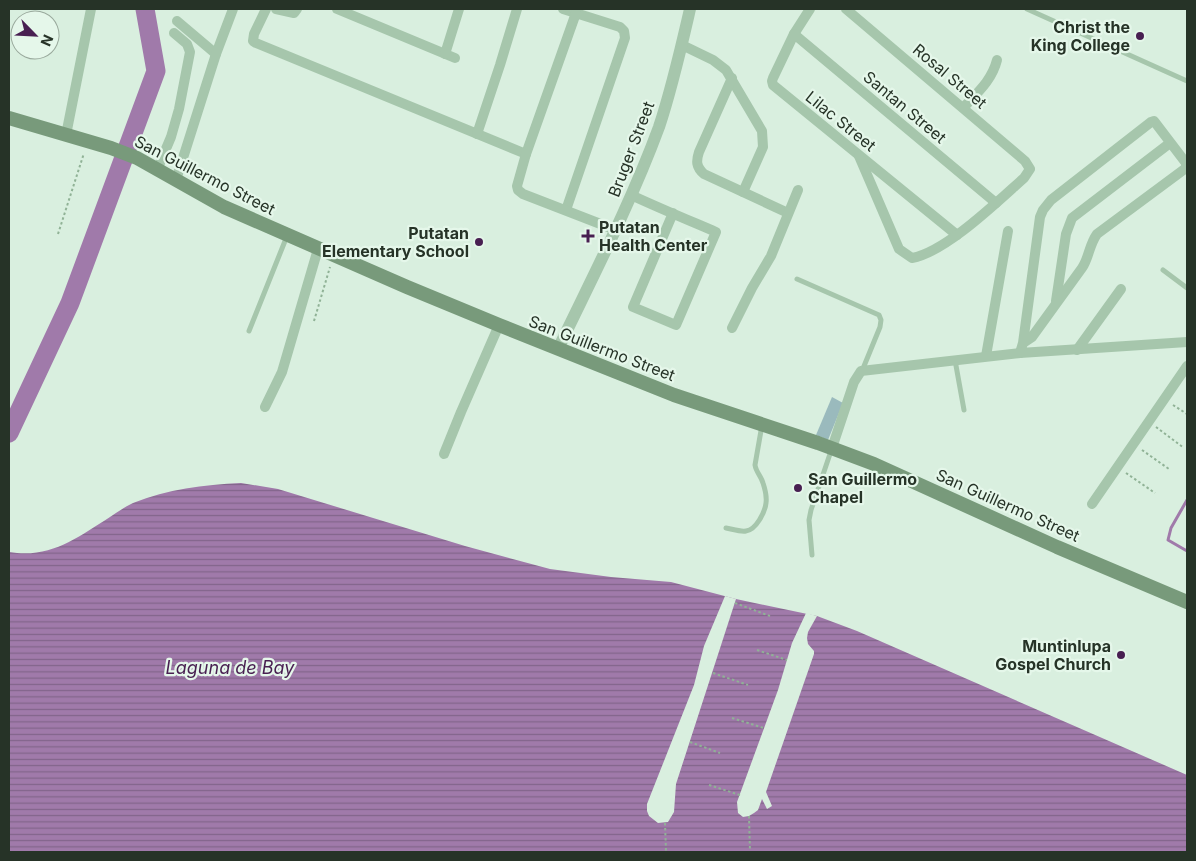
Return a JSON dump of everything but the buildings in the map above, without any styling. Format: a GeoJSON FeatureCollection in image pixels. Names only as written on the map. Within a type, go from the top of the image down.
{"type":"FeatureCollection","features":[{"type":"Feature","properties":{"kind":"main road","name":"San Guillermo Street"},"geometry":{"type":"LineString","coordinates":[[9,118],[111,148],[137,158],[224,207],[287,236],[499,325],[674,395],[874,464],[1057,547],[1186,599]]}},
{"type":"Feature","properties":{"kind":"street"},"geometry":{"type":"LineString","coordinates":[[66,135],[91,9]]}},
{"type":"Feature","properties":{"kind":"street"},"geometry":{"type":"LineString","coordinates":[[176,180],[216,54],[233,9]]}},
{"type":"Feature","properties":{"kind":"street"},"geometry":{"type":"LineString","coordinates":[[266,9],[254,34],[254,41],[256,43],[526,154]]}},
{"type":"Feature","properties":{"kind":"street"},"geometry":{"type":"LineString","coordinates":[[276,9],[294,14],[297,9]]}},
{"type":"Feature","properties":{"kind":"street"},"geometry":{"type":"LineString","coordinates":[[338,9],[450,56],[460,9]]}},
{"type":"Feature","properties":{"kind":"street"},"geometry":{"type":"LineString","coordinates":[[476,134],[517,9]]}},
{"type":"Feature","properties":{"kind":"street"},"geometry":{"type":"LineString","coordinates":[[563,9],[620,27],[624,31],[625,38],[566,210]]}},
{"type":"Feature","properties":{"kind":"street","name":"Bruger Street"},"geometry":{"type":"LineString","coordinates":[[558,349],[616,230],[658,127],[682,45],[690,9]]}},
{"type":"Feature","properties":{"kind":"street","name":"Lilac Street"},"geometry":{"type":"LineString","coordinates":[[810,9],[794,34],[773,78],[773,85],[957,235]]}},
{"type":"Feature","properties":{"kind":"street","name":"Rosal Street"},"geometry":{"type":"LineString","coordinates":[[846,9],[964,107],[1025,161],[1030,169],[1024,178],[996,203]]}},
{"type":"Feature","properties":{"kind":"street"},"geometry":{"type":"LineString","coordinates":[[576,13],[526,154],[517,182],[518,190],[523,194],[616,230]]}},
{"type":"Feature","properties":{"kind":"street"},"geometry":{"type":"LineString","coordinates":[[177,21],[216,54]]}},
{"type":"Feature","properties":{"kind":"street"},"geometry":{"type":"LineString","coordinates":[[157,170],[171,136],[179,109],[190,52],[187,44],[174,33]]}},
{"type":"Feature","properties":{"kind":"street","name":"Santan Street"},"geometry":{"type":"LineString","coordinates":[[794,34],[996,203]]}},
{"type":"Feature","properties":{"kind":"street"},"geometry":{"type":"LineString","coordinates":[[682,45],[713,60],[726,70],[763,136],[763,147],[743,192]]}},
{"type":"Feature","properties":{"kind":"street"},"geometry":{"type":"LineString","coordinates":[[964,107],[992,76],[997,60]]}},
{"type":"Feature","properties":{"kind":"street"},"geometry":{"type":"LineString","coordinates":[[732,78],[697,160],[697,166],[704,174],[788,213]]}},
{"type":"Feature","properties":{"kind":"street"},"geometry":{"type":"LineString","coordinates":[[1151,122],[1155,122],[1186,163],[1186,168],[1097,234],[1085,263],[1022,348],[1039,225],[1046,205],[1151,122]]}},
{"type":"Feature","properties":{"kind":"street"},"geometry":{"type":"LineString","coordinates":[[1056,303],[1066,234],[1072,218],[1170,144]]}},
{"type":"Feature","properties":{"kind":"street"},"geometry":{"type":"LineString","coordinates":[[859,156],[899,249],[905,255],[912,258],[921,257],[935,250],[957,235],[996,203]]}},
{"type":"Feature","properties":{"kind":"street"},"geometry":{"type":"LineString","coordinates":[[732,328],[770,256],[798,190]]}},
{"type":"Feature","properties":{"kind":"street"},"geometry":{"type":"LineString","coordinates":[[631,195],[716,232],[676,325],[634,307],[674,214]]}},
{"type":"Feature","properties":{"kind":"street"},"geometry":{"type":"LineString","coordinates":[[986,356],[1008,231]]}},
{"type":"Feature","properties":{"kind":"street"},"geometry":{"type":"LineString","coordinates":[[265,407],[282,372],[318,249]]}},
{"type":"Feature","properties":{"kind":"street"},"geometry":{"type":"LineString","coordinates":[[1077,350],[1121,289]]}},
{"type":"Feature","properties":{"kind":"street"},"geometry":{"type":"LineString","coordinates":[[444,454],[499,325]]}},
{"type":"Feature","properties":{"kind":"street"},"geometry":{"type":"LineString","coordinates":[[832,448],[854,382],[862,371],[986,356],[1022,348],[1077,350],[1187,342]]}},
{"type":"Feature","properties":{"kind":"street"},"geometry":{"type":"LineString","coordinates":[[1092,504],[1187,366]]}},
{"type":"Feature","properties":{"kind":"lane"},"geometry":{"type":"LineString","coordinates":[[1027,9],[1187,81]]}},
{"type":"Feature","properties":{"kind":"lane"},"geometry":{"type":"LineString","coordinates":[[249,331],[287,236]]}},
{"type":"Feature","properties":{"kind":"lane"},"geometry":{"type":"LineString","coordinates":[[1163,270],[1187,288]]}},
{"type":"Feature","properties":{"kind":"lane"},"geometry":{"type":"LineString","coordinates":[[797,279],[880,315],[880,327],[862,371]]}},
{"type":"Feature","properties":{"kind":"lane"},"geometry":{"type":"LineString","coordinates":[[955,360],[964,410]]}},
{"type":"Feature","properties":{"kind":"lane"},"geometry":{"type":"LineString","coordinates":[[726,528],[750,530],[764,513],[766,493],[755,465],[762,425]]}},
{"type":"Feature","properties":{"kind":"lane"},"geometry":{"type":"LineString","coordinates":[[812,555],[809,520],[832,448]]}},
{"type":"Feature","properties":{"kind":"path"},"geometry":{"type":"LineString","coordinates":[[58,234],[84,156],[84,141]]}},
{"type":"Feature","properties":{"kind":"path"},"geometry":{"type":"LineString","coordinates":[[314,321],[333,255]]}},
{"type":"Feature","properties":{"kind":"path"},"geometry":{"type":"LineString","coordinates":[[1164,399],[1187,414]]}},
{"type":"Feature","properties":{"kind":"path"},"geometry":{"type":"LineString","coordinates":[[1148,421],[1184,448]]}},
{"type":"Feature","properties":{"kind":"path"},"geometry":{"type":"LineString","coordinates":[[1133,444],[1169,469]]}},
{"type":"Feature","properties":{"kind":"path"},"geometry":{"type":"LineString","coordinates":[[1117,467],[1155,493]]}},
{"type":"Feature","properties":{"kind":"path"},"geometry":{"type":"LineString","coordinates":[[735,603],[770,616]]}},
{"type":"Feature","properties":{"kind":"path"},"geometry":{"type":"LineString","coordinates":[[757,650],[787,660]]}},
{"type":"Feature","properties":{"kind":"path"},"geometry":{"type":"LineString","coordinates":[[713,673],[748,685]]}},
{"type":"Feature","properties":{"kind":"path"},"geometry":{"type":"LineString","coordinates":[[732,718],[764,728]]}},
{"type":"Feature","properties":{"kind":"path"},"geometry":{"type":"LineString","coordinates":[[690,742],[720,753]]}},
{"type":"Feature","properties":{"kind":"path"},"geometry":{"type":"LineString","coordinates":[[709,786],[740,795]]}},
{"type":"Feature","properties":{"kind":"path"},"geometry":{"type":"LineString","coordinates":[[749,816],[750,852]]}},
{"type":"Feature","properties":{"kind":"path"},"geometry":{"type":"LineString","coordinates":[[665,823],[666,852]]}},
{"type":"Feature","properties":{"kind":"shaded area"},"geometry":{"type":"Polygon","coordinates":[[[832,397],[843,403],[828,440],[816,435],[832,397]]]}},
{"type":"Feature","properties":{"kind":"water","name":"Laguna de Bay"},"geometry":{"type":"Polygon","coordinates":[[[241,483],[278,489],[465,546],[550,569],[671,582],[736,599],[817,616],[857,631],[1187,775],[1187,852],[9,852],[9,552],[24,553],[50,550],[74,539],[118,511],[159,494],[199,487],[241,483]]]}},
{"type":"Feature","properties":{"kind":"pier"},"geometry":{"type":"Polygon","coordinates":[[[725,596],[736,599],[676,784],[674,812],[668,822],[658,823],[649,816],[647,804],[694,685],[704,646],[725,596]]]}},
{"type":"Feature","properties":{"kind":"pier"},"geometry":{"type":"Polygon","coordinates":[[[806,613],[817,616],[808,632],[807,638],[814,654],[766,792],[772,806],[767,809],[762,799],[758,810],[749,816],[743,817],[738,813],[737,802],[778,690],[792,643],[806,613]]]}},
{"type":"Feature","properties":{"kind":"waterway"},"geometry":{"type":"LineString","coordinates":[[9,433],[70,303],[156,71],[145,9]]}},
{"type":"Feature","properties":{"kind":"waterway"},"geometry":{"type":"LineString","coordinates":[[1187,500],[1171,528],[1168,540],[1187,551]]}},
{"type":"Feature","properties":{"kind":"place","name":"Christ the King College"},"geometry":{"type":"Point","coordinates":[1140,36]}},
{"type":"Feature","properties":{"kind":"place","name":"Putatan Health Center"},"geometry":{"type":"Point","coordinates":[588,236]}},
{"type":"Feature","properties":{"kind":"place","name":"Putatan Elementary School"},"geometry":{"type":"Point","coordinates":[479,242]}},
{"type":"Feature","properties":{"kind":"place","name":"San Guillermo Chapel"},"geometry":{"type":"Point","coordinates":[798,488]}},
{"type":"Feature","properties":{"kind":"place","name":"Muntinlupa Gospel Church"},"geometry":{"type":"Point","coordinates":[1121,655]}}]}
